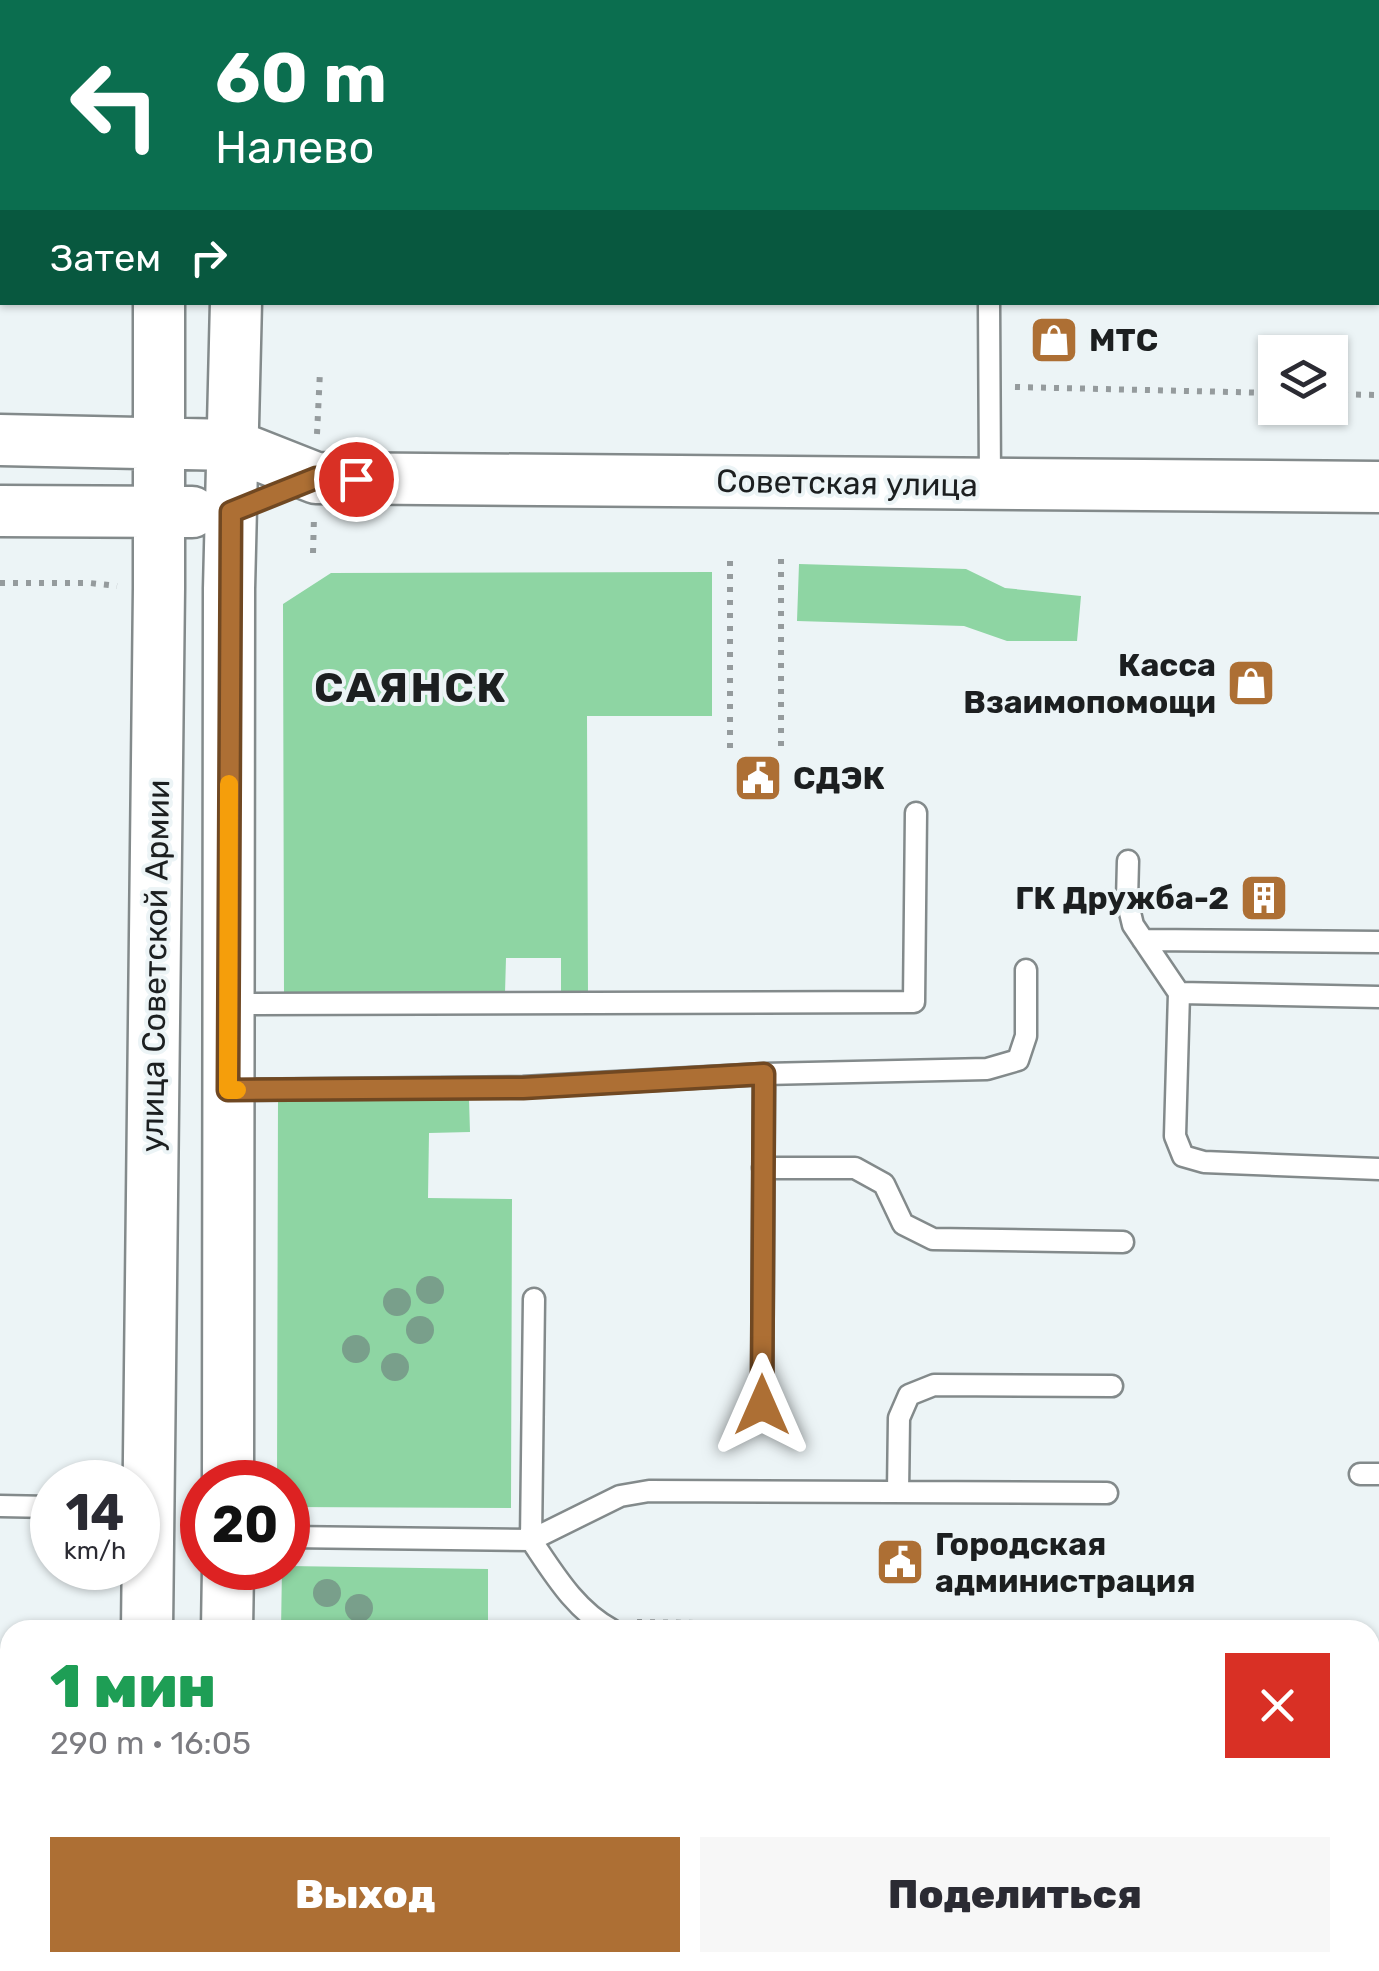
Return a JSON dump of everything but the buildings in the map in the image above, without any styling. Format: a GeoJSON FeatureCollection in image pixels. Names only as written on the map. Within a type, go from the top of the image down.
{"type":"FeatureCollection","features":[{"type":"Feature","properties":{"kind":"street","name":"улица Советской Армии"},"geometry":{"type":"LineString","coordinates":[[144,1460],[159,305]]}},
{"type":"Feature","properties":{"kind":"street"},"geometry":{"type":"LineString","coordinates":[[228,1460],[231,512],[236,305]]}},
{"type":"Feature","properties":{"kind":"street","name":"Советская улица"},"geometry":{"type":"LineString","coordinates":[[0,440],[232,445],[316,478],[1379,487]]}},
{"type":"Feature","properties":{"kind":"street","name":"Советская улица"},"geometry":{"type":"LineString","coordinates":[[0,511],[231,512],[316,478]]}},
{"type":"Feature","properties":{"kind":"street","name":"улица Советской Армии"},"geometry":{"type":"LineString","coordinates":[[146,1590],[147,1620]]}},
{"type":"Feature","properties":{"kind":"street"},"geometry":{"type":"LineString","coordinates":[[227,1620],[228,1590]]}},
{"type":"Feature","properties":{"kind":"lane"},"geometry":{"type":"LineString","coordinates":[[989,305],[990,484]]}},
{"type":"Feature","properties":{"kind":"lane"},"geometry":{"type":"LineString","coordinates":[[228,1004],[914,1002],[916,814]]}},
{"type":"Feature","properties":{"kind":"lane"},"geometry":{"type":"LineString","coordinates":[[1128,861],[1127,900],[1133,925],[1179,993],[1176,1136],[1183,1156],[1204,1162],[1379,1170]]}},
{"type":"Feature","properties":{"kind":"lane"},"geometry":{"type":"LineString","coordinates":[[1143,940],[1379,942]]}},
{"type":"Feature","properties":{"kind":"lane"},"geometry":{"type":"LineString","coordinates":[[228,1090],[523,1088],[764,1074],[986,1070],[1018,1060],[1026,1036],[1026,970]]}},
{"type":"Feature","properties":{"kind":"lane"},"geometry":{"type":"LineString","coordinates":[[1179,993],[1379,997]]}},
{"type":"Feature","properties":{"kind":"lane"},"geometry":{"type":"LineString","coordinates":[[762,1405],[764,1074]]}},
{"type":"Feature","properties":{"kind":"lane"},"geometry":{"type":"LineString","coordinates":[[763,1168],[854,1168],[884,1184],[903,1224],[934,1239],[1123,1242]]}},
{"type":"Feature","properties":{"kind":"lane"},"geometry":{"type":"LineString","coordinates":[[534,1299],[530,1540],[565,1590],[598,1620]]}},
{"type":"Feature","properties":{"kind":"lane"},"geometry":{"type":"LineString","coordinates":[[898,1492],[899,1418],[909,1395],[934,1385],[1112,1386]]}},
{"type":"Feature","properties":{"kind":"lane"},"geometry":{"type":"LineString","coordinates":[[310,1536],[530,1540],[620,1496],[649,1491],[1107,1494]]}},
{"type":"Feature","properties":{"kind":"lane"},"geometry":{"type":"LineString","coordinates":[[0,1506],[30,1507]]}},
{"type":"Feature","properties":{"kind":"path"},"geometry":{"type":"LineString","coordinates":[[316,478],[320,371]]}},
{"type":"Feature","properties":{"kind":"path"},"geometry":{"type":"LineString","coordinates":[[988,386],[1258,392]]}},
{"type":"Feature","properties":{"kind":"path"},"geometry":{"type":"LineString","coordinates":[[1348,394],[1379,395]]}},
{"type":"Feature","properties":{"kind":"path"},"geometry":{"type":"LineString","coordinates":[[730,558],[730,748]]}},
{"type":"Feature","properties":{"kind":"path"},"geometry":{"type":"LineString","coordinates":[[781,559],[781,750]]}},
{"type":"Feature","properties":{"kind":"path"},"geometry":{"type":"LineString","coordinates":[[0,583],[118,586]]}},
{"type":"Feature","properties":{"kind":"green space"},"geometry":{"type":"Polygon","coordinates":[[[799,564],[966,569],[1005,588],[1081,596],[1077,641],[1007,641],[964,626],[797,621],[799,564]]]}},
{"type":"Feature","properties":{"kind":"green space"},"geometry":{"type":"Polygon","coordinates":[[[712,572],[712,716],[587,716],[588,994],[561,994],[561,958],[506,958],[505,993],[284,994],[283,604],[331,573],[712,572]]]}},
{"type":"Feature","properties":{"kind":"green space"},"geometry":{"type":"Polygon","coordinates":[[[278,1099],[469,1099],[470,1132],[429,1133],[428,1198],[512,1199],[511,1508],[310,1507],[310,1460],[277,1460],[278,1099]]]}},
{"type":"Feature","properties":{"kind":"green space"},"geometry":{"type":"Polygon","coordinates":[[[310,1566],[488,1569],[488,1620],[281,1620],[282,1590],[310,1590],[310,1566]]]}},
{"type":"Feature","properties":{"kind":"slow traffic"},"geometry":{"type":"LineString","coordinates":[[229,784],[228,1090],[237,1090]]}},
{"type":"Feature","properties":{"kind":"place","name":"МТС"},"geometry":{"type":"Point","coordinates":[1054,340]}},
{"type":"Feature","properties":{"kind":"place","name":"Касса Взаимопомощи"},"geometry":{"type":"Point","coordinates":[1251,683]}},
{"type":"Feature","properties":{"kind":"place","name":"СДЭК"},"geometry":{"type":"Point","coordinates":[758,778]}},
{"type":"Feature","properties":{"kind":"place","name":"ГК Дружба-2"},"geometry":{"type":"Point","coordinates":[1264,898]}},
{"type":"Feature","properties":{"kind":"place","name":"Городская администрация"},"geometry":{"type":"Point","coordinates":[900,1562]}},
{"type":"Feature","properties":{"kind":"district","name":"САЯНСК"},"geometry":{"type":"Point","coordinates":[411,688]}},
{"type":"Feature","properties":{"kind":"route"},"geometry":{"type":"LineString","coordinates":[[356,479],[316,478],[231,512],[228,1090],[523,1088],[764,1074],[762,1405]]}}]}
